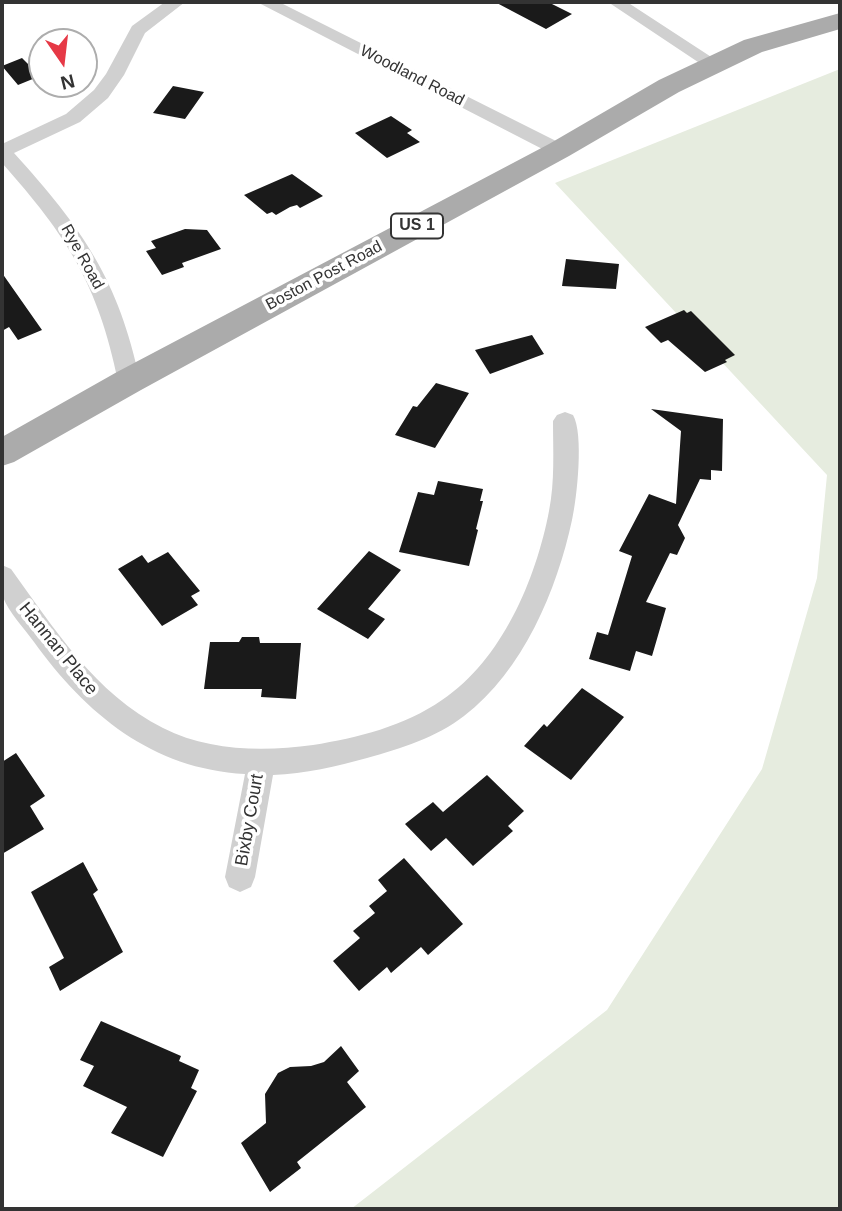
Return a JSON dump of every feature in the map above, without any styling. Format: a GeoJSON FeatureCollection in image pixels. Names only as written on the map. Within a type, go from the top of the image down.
{"type":"FeatureCollection","features":[{"type":"Feature","properties":{"kind":"main road","name":"Boston Post Road"},"geometry":{"type":"LineString","coordinates":[[2,453],[713,64],[753,46],[840,21]]}},
{"type":"Feature","properties":{"kind":"street"},"geometry":{"type":"LineString","coordinates":[[2,152],[73,118],[102,94],[138,30],[176,2]]}},
{"type":"Feature","properties":{"kind":"street","name":"Woodland Road"},"geometry":{"type":"LineString","coordinates":[[266,2],[559,150]]}},
{"type":"Feature","properties":{"kind":"street"},"geometry":{"type":"LineString","coordinates":[[616,2],[713,64]]}},
{"type":"Feature","properties":{"kind":"street","name":"Rye Road"},"geometry":{"type":"LineString","coordinates":[[2,152],[48,203],[70,233],[96,277],[117,327],[130,381]]}},
{"type":"Feature","properties":{"kind":"street","name":"Hannan Place"},"geometry":{"type":"LineString","coordinates":[[2,576],[61,658],[107,709],[153,738],[202,754],[246,764],[299,760],[355,750],[401,734],[454,707],[491,671],[523,624],[550,561],[565,481],[565,421]]}},
{"type":"Feature","properties":{"kind":"street","name":"Bixby Court"},"geometry":{"type":"LineString","coordinates":[[240,877],[261,763]]}},
{"type":"Feature","properties":{"kind":"shaded area"},"geometry":{"type":"Polygon","coordinates":[[[840,69],[840,1209],[351,1209],[607,1010],[762,769],[817,578],[827,475],[555,183],[840,69]]]}},
{"type":"Feature","properties":{"kind":"building"},"geometry":{"type":"Polygon","coordinates":[[[495,2],[548,2],[572,14],[546,29],[495,2]]]}},
{"type":"Feature","properties":{"kind":"building"},"geometry":{"type":"Polygon","coordinates":[[[22,58],[28,64],[28,81],[18,85],[2,66],[22,58]]]}},
{"type":"Feature","properties":{"kind":"building"},"geometry":{"type":"Polygon","coordinates":[[[173,86],[204,92],[185,119],[153,113],[173,86]]]}},
{"type":"Feature","properties":{"kind":"building"},"geometry":{"type":"Polygon","coordinates":[[[391,116],[412,130],[407,133],[420,142],[387,158],[355,133],[391,116]]]}},
{"type":"Feature","properties":{"kind":"building"},"geometry":{"type":"Polygon","coordinates":[[[292,174],[323,196],[300,208],[297,205],[290,207],[276,215],[272,212],[267,214],[244,195],[292,174]]]}},
{"type":"Feature","properties":{"kind":"building"},"geometry":{"type":"Polygon","coordinates":[[[185,229],[207,230],[221,249],[182,263],[184,267],[162,275],[146,251],[156,248],[151,241],[185,229]]]}},
{"type":"Feature","properties":{"kind":"building"},"geometry":{"type":"Polygon","coordinates":[[[566,259],[619,264],[616,289],[562,286],[566,259]]]}},
{"type":"Feature","properties":{"kind":"building"},"geometry":{"type":"Polygon","coordinates":[[[2,273],[42,330],[18,340],[9,327],[2,331],[2,273]]]}},
{"type":"Feature","properties":{"kind":"building"},"geometry":{"type":"Polygon","coordinates":[[[684,310],[687,313],[691,311],[735,355],[725,360],[727,362],[705,372],[668,340],[661,343],[645,327],[684,310]]]}},
{"type":"Feature","properties":{"kind":"building"},"geometry":{"type":"Polygon","coordinates":[[[532,335],[544,354],[490,374],[475,350],[532,335]]]}},
{"type":"Feature","properties":{"kind":"building"},"geometry":{"type":"Polygon","coordinates":[[[436,383],[469,393],[435,448],[395,435],[413,406],[417,407],[436,383]]]}},
{"type":"Feature","properties":{"kind":"building"},"geometry":{"type":"Polygon","coordinates":[[[651,409],[723,419],[722,471],[711,470],[711,480],[700,479],[678,525],[685,538],[677,555],[670,553],[646,602],[666,608],[652,656],[636,651],[630,671],[589,659],[597,632],[608,635],[632,556],[619,551],[649,494],[676,504],[681,431],[651,409]]]}},
{"type":"Feature","properties":{"kind":"building"},"geometry":{"type":"Polygon","coordinates":[[[438,481],[483,489],[476,529],[478,530],[469,566],[399,552],[418,492],[434,495],[438,481]]]}},
{"type":"Feature","properties":{"kind":"building"},"geometry":{"type":"Polygon","coordinates":[[[369,551],[401,570],[368,609],[385,619],[368,639],[317,609],[369,551]]]}},
{"type":"Feature","properties":{"kind":"building"},"geometry":{"type":"Polygon","coordinates":[[[168,552],[200,591],[191,596],[198,605],[162,626],[118,569],[142,555],[148,563],[168,552]]]}},
{"type":"Feature","properties":{"kind":"building"},"geometry":{"type":"Polygon","coordinates":[[[242,637],[259,637],[260,643],[301,643],[296,699],[261,697],[262,689],[204,689],[210,642],[239,642],[242,637]]]}},
{"type":"Feature","properties":{"kind":"building"},"geometry":{"type":"Polygon","coordinates":[[[582,688],[624,717],[571,780],[524,746],[544,724],[547,727],[582,688]]]}},
{"type":"Feature","properties":{"kind":"building"},"geometry":{"type":"Polygon","coordinates":[[[16,753],[45,796],[30,806],[44,829],[2,854],[2,762],[16,753]]]}},
{"type":"Feature","properties":{"kind":"building"},"geometry":{"type":"Polygon","coordinates":[[[487,775],[524,811],[508,826],[513,831],[473,866],[446,838],[431,851],[405,824],[433,802],[443,812],[487,775]]]}},
{"type":"Feature","properties":{"kind":"building"},"geometry":{"type":"Polygon","coordinates":[[[404,858],[463,924],[428,955],[421,947],[391,973],[387,967],[359,991],[333,961],[360,938],[353,931],[375,913],[369,906],[387,891],[378,880],[404,858]]]}},
{"type":"Feature","properties":{"kind":"building"},"geometry":{"type":"Polygon","coordinates":[[[83,862],[98,890],[93,894],[123,952],[60,991],[49,967],[64,958],[31,892],[83,862]]]}},
{"type":"Feature","properties":{"kind":"building"},"geometry":{"type":"Polygon","coordinates":[[[101,1021],[181,1056],[179,1061],[199,1070],[191,1088],[197,1091],[163,1157],[111,1133],[127,1107],[83,1086],[94,1066],[80,1060],[101,1021]]]}},
{"type":"Feature","properties":{"kind":"building"},"geometry":{"type":"Polygon","coordinates":[[[341,1046],[359,1071],[347,1082],[366,1107],[297,1162],[301,1168],[270,1192],[241,1143],[266,1123],[265,1094],[278,1073],[290,1067],[324,1062],[341,1046]]]}}]}
